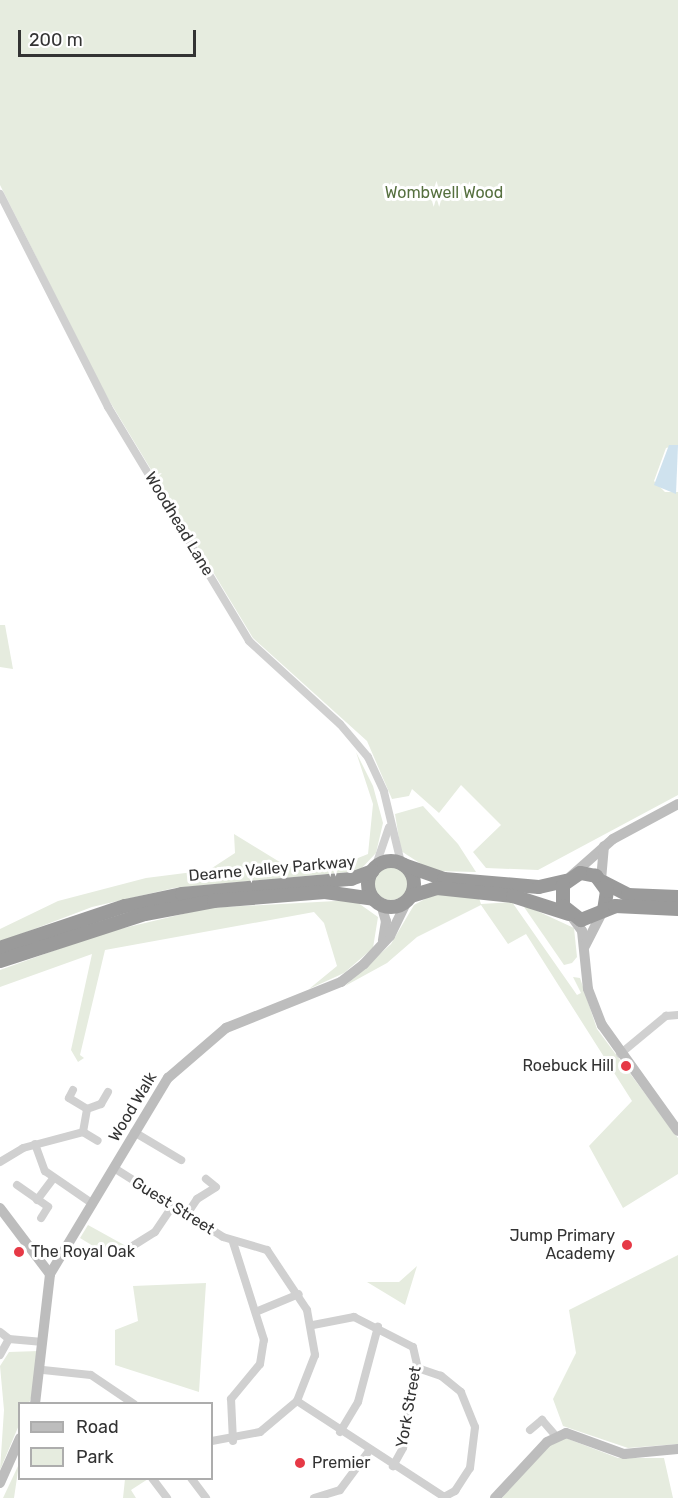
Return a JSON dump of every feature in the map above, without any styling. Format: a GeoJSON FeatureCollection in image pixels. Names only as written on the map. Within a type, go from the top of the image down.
{"type":"FeatureCollection","features":[{"type":"Feature","properties":{"kind":"highway"},"geometry":{"type":"LineString","coordinates":[[402,864],[414,882],[410,897]]}},
{"type":"Feature","properties":{"kind":"highway"},"geometry":{"type":"LineString","coordinates":[[678,897],[628,895],[585,873],[539,887],[444,879],[402,864],[374,869],[369,885],[377,901],[392,907],[410,897],[437,888],[513,896],[587,920],[620,905],[678,909]]}},
{"type":"Feature","properties":{"kind":"highway","name":"Dearne Valley Parkway"},"geometry":{"type":"LineString","coordinates":[[0,948],[125,906],[182,894],[351,879],[374,869]]}},
{"type":"Feature","properties":{"kind":"highway"},"geometry":{"type":"LineString","coordinates":[[568,880],[561,896],[570,915]]}},
{"type":"Feature","properties":{"kind":"highway"},"geometry":{"type":"LineString","coordinates":[[602,881],[608,896],[603,911]]}},
{"type":"Feature","properties":{"kind":"highway","name":"Dearne Valley Parkway"},"geometry":{"type":"LineString","coordinates":[[0,961],[123,920],[214,901],[325,892],[377,901]]}},
{"type":"Feature","properties":{"kind":"main road"},"geometry":{"type":"LineString","coordinates":[[568,880],[604,846],[678,804]]}},
{"type":"Feature","properties":{"kind":"main road"},"geometry":{"type":"LineString","coordinates":[[602,881],[604,846]]}},
{"type":"Feature","properties":{"kind":"main road","name":"Wood Walk"},"geometry":{"type":"LineString","coordinates":[[50,1274],[168,1078],[193,1052],[226,1028],[341,981],[380,950],[410,897]]}},
{"type":"Feature","properties":{"kind":"main road"},"geometry":{"type":"LineString","coordinates":[[377,901],[386,930],[380,950]]}},
{"type":"Feature","properties":{"kind":"main road"},"geometry":{"type":"LineString","coordinates":[[585,949],[603,911]]}},
{"type":"Feature","properties":{"kind":"main road"},"geometry":{"type":"LineString","coordinates":[[570,915],[581,927],[588,989],[620,1054],[678,1131]]}},
{"type":"Feature","properties":{"kind":"main road"},"geometry":{"type":"LineString","coordinates":[[0,1208],[50,1274],[43,1342],[43,1370],[35,1402]]}},
{"type":"Feature","properties":{"kind":"main road"},"geometry":{"type":"LineString","coordinates":[[495,1498],[556,1436],[576,1434],[624,1454],[678,1449]]}},
{"type":"Feature","properties":{"kind":"main road"},"geometry":{"type":"LineString","coordinates":[[0,1483],[18,1442]]}},
{"type":"Feature","properties":{"kind":"street","name":"Woodhead Lane"},"geometry":{"type":"LineString","coordinates":[[0,194],[108,407],[249,641],[340,724],[368,757],[384,792],[389,825],[402,864]]}},
{"type":"Feature","properties":{"kind":"street","name":"Woodhead Lane"},"geometry":{"type":"LineString","coordinates":[[374,869],[389,825]]}},
{"type":"Feature","properties":{"kind":"street"},"geometry":{"type":"LineString","coordinates":[[620,1054],[666,1016],[678,1015]]}},
{"type":"Feature","properties":{"kind":"street"},"geometry":{"type":"LineString","coordinates":[[73,1090],[69,1098],[87,1108],[101,1104],[108,1092]]}},
{"type":"Feature","properties":{"kind":"street"},"geometry":{"type":"LineString","coordinates":[[83,1132],[87,1108]]}},
{"type":"Feature","properties":{"kind":"street"},"geometry":{"type":"LineString","coordinates":[[0,1162],[35,1144],[83,1132],[98,1141]]}},
{"type":"Feature","properties":{"kind":"street"},"geometry":{"type":"LineString","coordinates":[[134,1132],[181,1160]]}},
{"type":"Feature","properties":{"kind":"street"},"geometry":{"type":"LineString","coordinates":[[35,1144],[53,1179],[93,1204]]}},
{"type":"Feature","properties":{"kind":"street","name":"Guest Street"},"geometry":{"type":"LineString","coordinates":[[114,1168],[233,1242],[267,1250],[299,1294],[313,1325]]}},
{"type":"Feature","properties":{"kind":"street"},"geometry":{"type":"LineString","coordinates":[[37,1200],[53,1179]]}},
{"type":"Feature","properties":{"kind":"street"},"geometry":{"type":"LineString","coordinates":[[187,1214],[197,1198],[216,1187],[206,1179]]}},
{"type":"Feature","properties":{"kind":"street"},"geometry":{"type":"LineString","coordinates":[[17,1185],[48,1207],[41,1218]]}},
{"type":"Feature","properties":{"kind":"street"},"geometry":{"type":"LineString","coordinates":[[131,1247],[155,1232],[173,1205]]}},
{"type":"Feature","properties":{"kind":"street","name":"Guest Street"},"geometry":{"type":"LineString","coordinates":[[233,1242],[258,1311],[263,1352],[253,1376],[231,1399],[233,1441]]}},
{"type":"Feature","properties":{"kind":"street"},"geometry":{"type":"LineString","coordinates":[[258,1311],[299,1294]]}},
{"type":"Feature","properties":{"kind":"street","name":"York Street"},"geometry":{"type":"LineString","coordinates":[[313,1325],[343,1316],[378,1327],[413,1347],[418,1368],[403,1448],[393,1466]]}},
{"type":"Feature","properties":{"kind":"street"},"geometry":{"type":"LineString","coordinates":[[213,1441],[233,1441],[275,1426],[297,1401],[312,1371],[313,1325]]}},
{"type":"Feature","properties":{"kind":"street"},"geometry":{"type":"LineString","coordinates":[[340,1432],[358,1402],[378,1327]]}},
{"type":"Feature","properties":{"kind":"street"},"geometry":{"type":"LineString","coordinates":[[0,1332],[9,1339],[43,1342]]}},
{"type":"Feature","properties":{"kind":"street"},"geometry":{"type":"LineString","coordinates":[[0,1355],[9,1339]]}},
{"type":"Feature","properties":{"kind":"street"},"geometry":{"type":"LineString","coordinates":[[297,1401],[369,1451],[444,1497],[455,1491],[474,1454],[475,1427],[466,1401],[441,1376],[418,1368]]}},
{"type":"Feature","properties":{"kind":"street"},"geometry":{"type":"LineString","coordinates":[[43,1370],[90,1376],[131,1402]]}},
{"type":"Feature","properties":{"kind":"street"},"geometry":{"type":"LineString","coordinates":[[530,1430],[542,1420],[556,1436]]}},
{"type":"Feature","properties":{"kind":"street"},"geometry":{"type":"LineString","coordinates":[[314,1498],[340,1490],[369,1451]]}},
{"type":"Feature","properties":{"kind":"street"},"geometry":{"type":"LineString","coordinates":[[153,1480],[167,1498]]}},
{"type":"Feature","properties":{"kind":"street"},"geometry":{"type":"LineString","coordinates":[[192,1480],[206,1498]]}},
{"type":"Feature","properties":{"kind":"green space","name":"Wombwell Wood"},"geometry":{"type":"Polygon","coordinates":[[[0,0],[678,0],[678,445],[666,448],[654,481],[665,492],[678,492],[678,795],[538,870],[486,868],[473,852],[501,825],[461,785],[439,813],[412,789],[409,796],[392,799],[367,741],[253,638],[104,392],[0,185],[0,0]]]}},
{"type":"Feature","properties":{"kind":"green space"},"geometry":{"type":"Polygon","coordinates":[[[0,625],[5,625],[13,669],[0,667],[0,625]]]}},
{"type":"Feature","properties":{"kind":"green space"},"geometry":{"type":"Polygon","coordinates":[[[356,752],[373,786],[383,823],[376,853],[359,871],[174,888],[92,907],[0,942],[0,929],[58,901],[146,878],[209,870],[235,853],[234,834],[283,864],[343,864],[368,854],[373,804],[356,752]]]}},
{"type":"Feature","properties":{"kind":"green space"},"geometry":{"type":"Polygon","coordinates":[[[423,806],[458,844],[476,872],[432,871],[401,851],[395,814],[423,806]]]}},
{"type":"Feature","properties":{"kind":"green space"},"geometry":{"type":"Polygon","coordinates":[[[391,866],[403,871],[408,883],[403,895],[391,900],[379,895],[374,883],[379,871],[391,866]]]}},
{"type":"Feature","properties":{"kind":"green space"},"geometry":{"type":"Polygon","coordinates":[[[434,894],[479,898],[481,904],[512,902],[577,995],[581,993],[573,977],[580,978],[597,1029],[678,1138],[678,1174],[623,1208],[589,1146],[632,1101],[526,934],[508,944],[481,905],[417,937],[387,963],[345,986],[391,944],[414,905],[434,894]]]}},
{"type":"Feature","properties":{"kind":"green space"},"geometry":{"type":"Polygon","coordinates":[[[354,900],[378,917],[373,948],[344,973],[309,989],[337,966],[324,923],[314,912],[105,950],[80,1055],[84,1058],[78,1062],[71,1050],[92,954],[0,987],[0,970],[103,933],[208,908],[354,900]]]}},
{"type":"Feature","properties":{"kind":"green space"},"geometry":{"type":"Polygon","coordinates":[[[522,904],[574,928],[577,957],[572,963],[564,965],[522,904]]]}},
{"type":"Feature","properties":{"kind":"green space"},"geometry":{"type":"Polygon","coordinates":[[[88,1225],[126,1247],[108,1255],[80,1238],[88,1225]]]}},
{"type":"Feature","properties":{"kind":"green space"},"geometry":{"type":"Polygon","coordinates":[[[678,1255],[678,1444],[628,1448],[563,1426],[553,1399],[576,1353],[569,1310],[678,1255]]]}},
{"type":"Feature","properties":{"kind":"green space"},"geometry":{"type":"Polygon","coordinates":[[[417,1266],[405,1305],[367,1282],[399,1282],[417,1266]]]}},
{"type":"Feature","properties":{"kind":"green space"},"geometry":{"type":"Polygon","coordinates":[[[206,1283],[199,1392],[115,1365],[115,1330],[138,1321],[133,1286],[206,1283]]]}},
{"type":"Feature","properties":{"kind":"green space"},"geometry":{"type":"Polygon","coordinates":[[[39,1351],[36,1385],[29,1402],[18,1402],[18,1427],[0,1470],[4,1410],[0,1366],[9,1352],[39,1351]]]}},
{"type":"Feature","properties":{"kind":"green space"},"geometry":{"type":"Polygon","coordinates":[[[563,1437],[618,1458],[664,1458],[673,1498],[502,1498],[547,1445],[563,1437]]]}},
{"type":"Feature","properties":{"kind":"green space"},"geometry":{"type":"Polygon","coordinates":[[[18,1466],[14,1498],[3,1498],[18,1466]]]}},
{"type":"Feature","properties":{"kind":"green space"},"geometry":{"type":"Polygon","coordinates":[[[125,1480],[146,1480],[131,1490],[136,1498],[123,1498],[125,1480]]]}},
{"type":"Feature","properties":{"kind":"water"},"geometry":{"type":"Polygon","coordinates":[[[669,445],[678,445],[676,494],[654,485],[669,445]]]}},
{"type":"Feature","properties":{"kind":"place","name":"Roebuck Hill"},"geometry":{"type":"Point","coordinates":[626,1066]}},
{"type":"Feature","properties":{"kind":"place","name":"Jump Primary Academy"},"geometry":{"type":"Point","coordinates":[627,1245]}},
{"type":"Feature","properties":{"kind":"place","name":"The Royal Oak"},"geometry":{"type":"Point","coordinates":[19,1252]}},
{"type":"Feature","properties":{"kind":"place","name":"Premier"},"geometry":{"type":"Point","coordinates":[300,1463]}}]}
